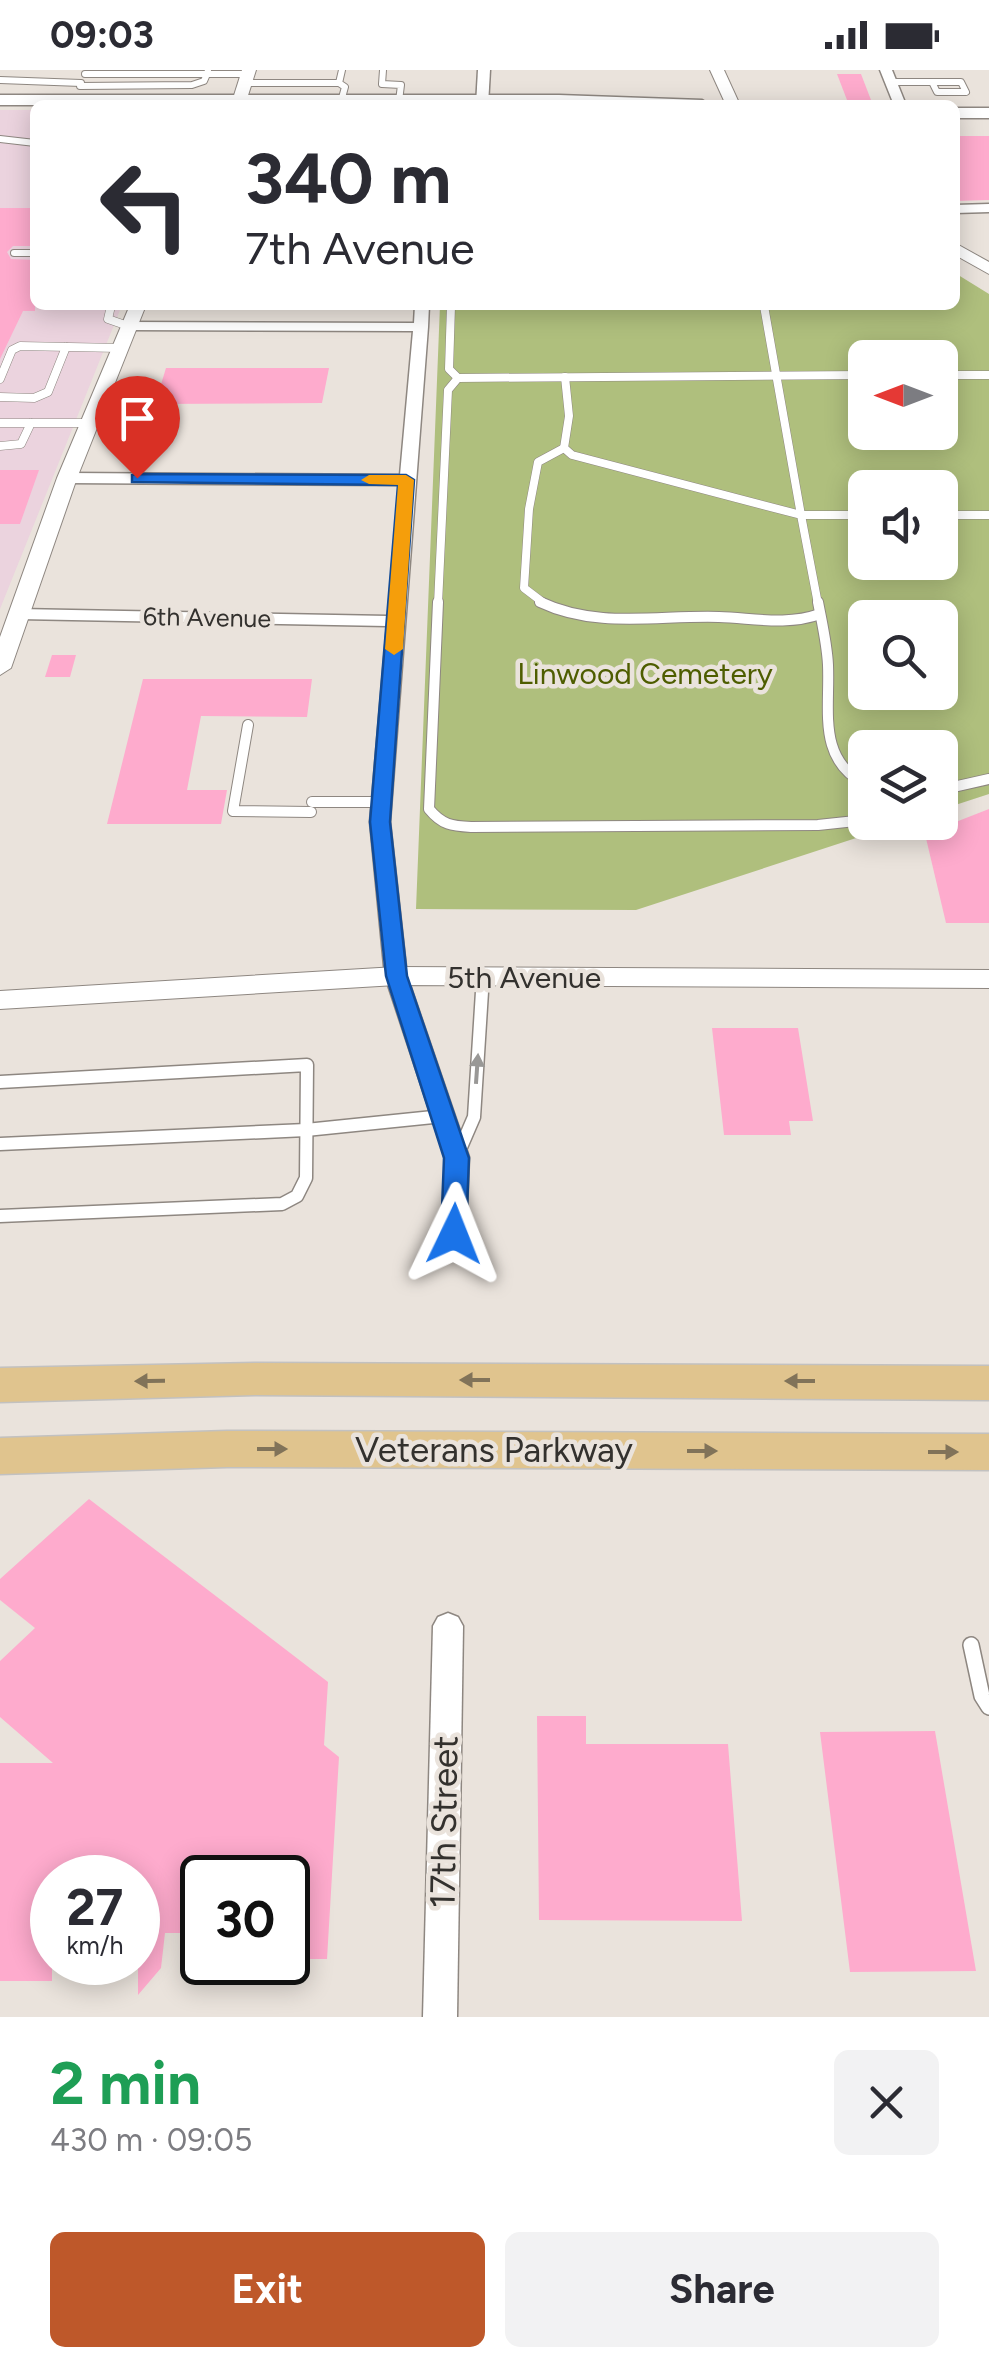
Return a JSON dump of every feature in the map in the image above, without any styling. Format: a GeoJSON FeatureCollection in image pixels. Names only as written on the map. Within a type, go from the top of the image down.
{"type":"FeatureCollection","features":[{"type":"Feature","properties":{"kind":"main road"},"geometry":{"type":"LineString","coordinates":[[283,100],[401,88],[466,100]]}},
{"type":"Feature","properties":{"kind":"main road"},"geometry":{"type":"LineString","coordinates":[[0,100],[30,100]]}},
{"type":"Feature","properties":{"kind":"main road"},"geometry":{"type":"LineString","coordinates":[[960,113],[989,114]]}},
{"type":"Feature","properties":{"kind":"main road"},"geometry":{"type":"LineString","coordinates":[[0,1384],[255,1379],[989,1382]]}},
{"type":"Feature","properties":{"kind":"main road","name":"Veterans Parkway"},"geometry":{"type":"LineString","coordinates":[[0,1456],[228,1449],[989,1452]]}},
{"type":"Feature","properties":{"kind":"street"},"geometry":{"type":"LineString","coordinates":[[482,100],[484,70]]}},
{"type":"Feature","properties":{"kind":"street"},"geometry":{"type":"LineString","coordinates":[[718,70],[731,100]]}},
{"type":"Feature","properties":{"kind":"street"},"geometry":{"type":"LineString","coordinates":[[241,100],[248,76]]}},
{"type":"Feature","properties":{"kind":"street"},"geometry":{"type":"LineString","coordinates":[[888,76],[898,100]]}},
{"type":"Feature","properties":{"kind":"street"},"geometry":{"type":"LineString","coordinates":[[960,209],[989,208]]}},
{"type":"Feature","properties":{"kind":"street"},"geometry":{"type":"LineString","coordinates":[[960,251],[989,269]]}},
{"type":"Feature","properties":{"kind":"street"},"geometry":{"type":"LineString","coordinates":[[0,668],[66,478],[136,310]]}},
{"type":"Feature","properties":{"kind":"street"},"geometry":{"type":"LineString","coordinates":[[422,310],[380,822],[396,976],[456,1158],[454,1234]]}},
{"type":"Feature","properties":{"kind":"street"},"geometry":{"type":"LineString","coordinates":[[128,326],[422,327]]}},
{"type":"Feature","properties":{"kind":"street"},"geometry":{"type":"LineString","coordinates":[[66,478],[406,480]]}},
{"type":"Feature","properties":{"kind":"street","name":"6th Avenue"},"geometry":{"type":"LineString","coordinates":[[19,614],[396,621]]}},
{"type":"Feature","properties":{"kind":"street","name":"5th Avenue"},"geometry":{"type":"LineString","coordinates":[[0,1000],[396,976],[989,979]]}},
{"type":"Feature","properties":{"kind":"street","name":"17th Street"},"geometry":{"type":"LineString","coordinates":[[440,2017],[448,1626]]}},
{"type":"Feature","properties":{"kind":"lane"},"geometry":{"type":"LineString","coordinates":[[80,86],[86,72],[208,72],[248,76],[340,96],[342,70]]}},
{"type":"Feature","properties":{"kind":"lane"},"geometry":{"type":"LineString","coordinates":[[383,70],[382,84],[401,88]]}},
{"type":"Feature","properties":{"kind":"lane"},"geometry":{"type":"LineString","coordinates":[[0,80],[80,86],[192,85],[204,81],[208,72]]}},
{"type":"Feature","properties":{"kind":"lane"},"geometry":{"type":"LineString","coordinates":[[888,76],[961,82],[966,92],[937,92],[932,82]]}},
{"type":"Feature","properties":{"kind":"lane"},"geometry":{"type":"LineString","coordinates":[[0,139],[30,142]]}},
{"type":"Feature","properties":{"kind":"lane"},"geometry":{"type":"LineString","coordinates":[[14,253],[30,253]]}},
{"type":"Feature","properties":{"kind":"lane"},"geometry":{"type":"LineString","coordinates":[[110,310],[108,319],[128,326]]}},
{"type":"Feature","properties":{"kind":"lane"},"geometry":{"type":"LineString","coordinates":[[451,310],[448,368],[458,378],[848,375]]}},
{"type":"Feature","properties":{"kind":"lane"},"geometry":{"type":"LineString","coordinates":[[765,310],[828,659],[825,720],[838,764],[848,774]]}},
{"type":"Feature","properties":{"kind":"lane"},"geometry":{"type":"LineString","coordinates":[[0,379],[12,350],[20,346],[119,348]]}},
{"type":"Feature","properties":{"kind":"lane"},"geometry":{"type":"LineString","coordinates":[[0,397],[34,398],[48,392],[66,347]]}},
{"type":"Feature","properties":{"kind":"lane"},"geometry":{"type":"LineString","coordinates":[[958,375],[989,375]]}},
{"type":"Feature","properties":{"kind":"lane"},"geometry":{"type":"LineString","coordinates":[[564,377],[568,416],[564,448]]}},
{"type":"Feature","properties":{"kind":"lane"},"geometry":{"type":"LineString","coordinates":[[458,378],[448,390],[444,549],[433,663],[429,809],[438,820],[471,827],[818,826],[848,822]]}},
{"type":"Feature","properties":{"kind":"lane"},"geometry":{"type":"LineString","coordinates":[[0,423],[89,423]]}},
{"type":"Feature","properties":{"kind":"lane"},"geometry":{"type":"LineString","coordinates":[[0,446],[20,444],[31,423]]}},
{"type":"Feature","properties":{"kind":"lane"},"geometry":{"type":"LineString","coordinates":[[564,448],[572,455],[627,472],[801,515],[848,515]]}},
{"type":"Feature","properties":{"kind":"lane"},"geometry":{"type":"LineString","coordinates":[[564,448],[538,462],[535,472],[526,519],[524,588],[532,598],[576,614],[606,618],[809,620],[820,614]]}},
{"type":"Feature","properties":{"kind":"lane"},"geometry":{"type":"LineString","coordinates":[[958,515],[989,515]]}},
{"type":"Feature","properties":{"kind":"lane"},"geometry":{"type":"LineString","coordinates":[[248,725],[234,810],[382,802]]}},
{"type":"Feature","properties":{"kind":"lane"},"geometry":{"type":"LineString","coordinates":[[958,788],[989,779]]}},
{"type":"Feature","properties":{"kind":"lane"},"geometry":{"type":"LineString","coordinates":[[456,1158],[474,1117],[482,976]]}},
{"type":"Feature","properties":{"kind":"lane"},"geometry":{"type":"LineString","coordinates":[[0,1082],[308,1065],[306,1178],[297,1196],[282,1204],[0,1216]]}},
{"type":"Feature","properties":{"kind":"lane"},"geometry":{"type":"LineString","coordinates":[[0,1144],[306,1130],[443,1116]]}},
{"type":"Feature","properties":{"kind":"lane"},"geometry":{"type":"LineString","coordinates":[[971,1645],[982,1696],[989,1708]]}},
{"type":"Feature","properties":{"kind":"shaded area"},"geometry":{"type":"Polygon","coordinates":[[[0,110],[30,110],[30,310],[120,310],[0,609],[0,110]]]}},
{"type":"Feature","properties":{"kind":"green space","name":"Linwood Cemetery"},"geometry":{"type":"Polygon","coordinates":[[[960,276],[989,294],[989,794],[958,804],[958,730],[848,730],[850,840],[636,910],[416,909],[440,310],[960,310],[960,276]]]}},
{"type":"Feature","properties":{"kind":"building"},"geometry":{"type":"Polygon","coordinates":[[[837,74],[861,74],[871,100],[847,100],[837,74]]]}},
{"type":"Feature","properties":{"kind":"building"},"geometry":{"type":"Polygon","coordinates":[[[960,136],[989,136],[989,200],[960,201],[960,136]]]}},
{"type":"Feature","properties":{"kind":"building"},"geometry":{"type":"Polygon","coordinates":[[[0,208],[30,208],[30,246],[13,246],[7,252],[11,259],[30,260],[30,310],[35,311],[23,311],[0,359],[0,208]]]}},
{"type":"Feature","properties":{"kind":"building"},"geometry":{"type":"Polygon","coordinates":[[[166,368],[329,368],[322,403],[155,404],[166,368]]]}},
{"type":"Feature","properties":{"kind":"building"},"geometry":{"type":"Polygon","coordinates":[[[0,470],[39,470],[20,524],[0,524],[0,470]]]}},
{"type":"Feature","properties":{"kind":"building"},"geometry":{"type":"Polygon","coordinates":[[[52,655],[76,655],[70,677],[45,677],[52,655]]]}},
{"type":"Feature","properties":{"kind":"building"},"geometry":{"type":"Polygon","coordinates":[[[143,679],[312,679],[307,717],[201,716],[187,790],[227,790],[221,824],[107,824],[143,679]]]}},
{"type":"Feature","properties":{"kind":"building"},"geometry":{"type":"Polygon","coordinates":[[[989,809],[989,923],[946,923],[926,840],[958,840],[958,821],[989,809]]]}},
{"type":"Feature","properties":{"kind":"building"},"geometry":{"type":"Polygon","coordinates":[[[712,1028],[798,1028],[813,1121],[789,1121],[791,1135],[724,1135],[712,1028]]]}},
{"type":"Feature","properties":{"kind":"building"},"geometry":{"type":"Polygon","coordinates":[[[89,1499],[328,1682],[324,1745],[339,1757],[327,1959],[310,1959],[310,1855],[180,1855],[180,1933],[165,1933],[160,1969],[160,1855],[30,1855],[30,1981],[0,1981],[0,1763],[53,1763],[0,1717],[0,1661],[35,1628],[0,1600],[0,1579],[89,1499]]]}},
{"type":"Feature","properties":{"kind":"building"},"geometry":{"type":"Polygon","coordinates":[[[537,1716],[586,1716],[586,1744],[728,1744],[742,1921],[539,1920],[537,1716]]]}},
{"type":"Feature","properties":{"kind":"building"},"geometry":{"type":"Polygon","coordinates":[[[935,1731],[976,1971],[850,1972],[820,1732],[935,1731]]]}},
{"type":"Feature","properties":{"kind":"slow traffic"},"geometry":{"type":"LineString","coordinates":[[369,480],[406,480],[394,649]]}},
{"type":"Feature","properties":{"kind":"route"},"geometry":{"type":"LineString","coordinates":[[137,478],[406,480],[380,822],[396,976],[456,1158],[454,1234]]}}]}
